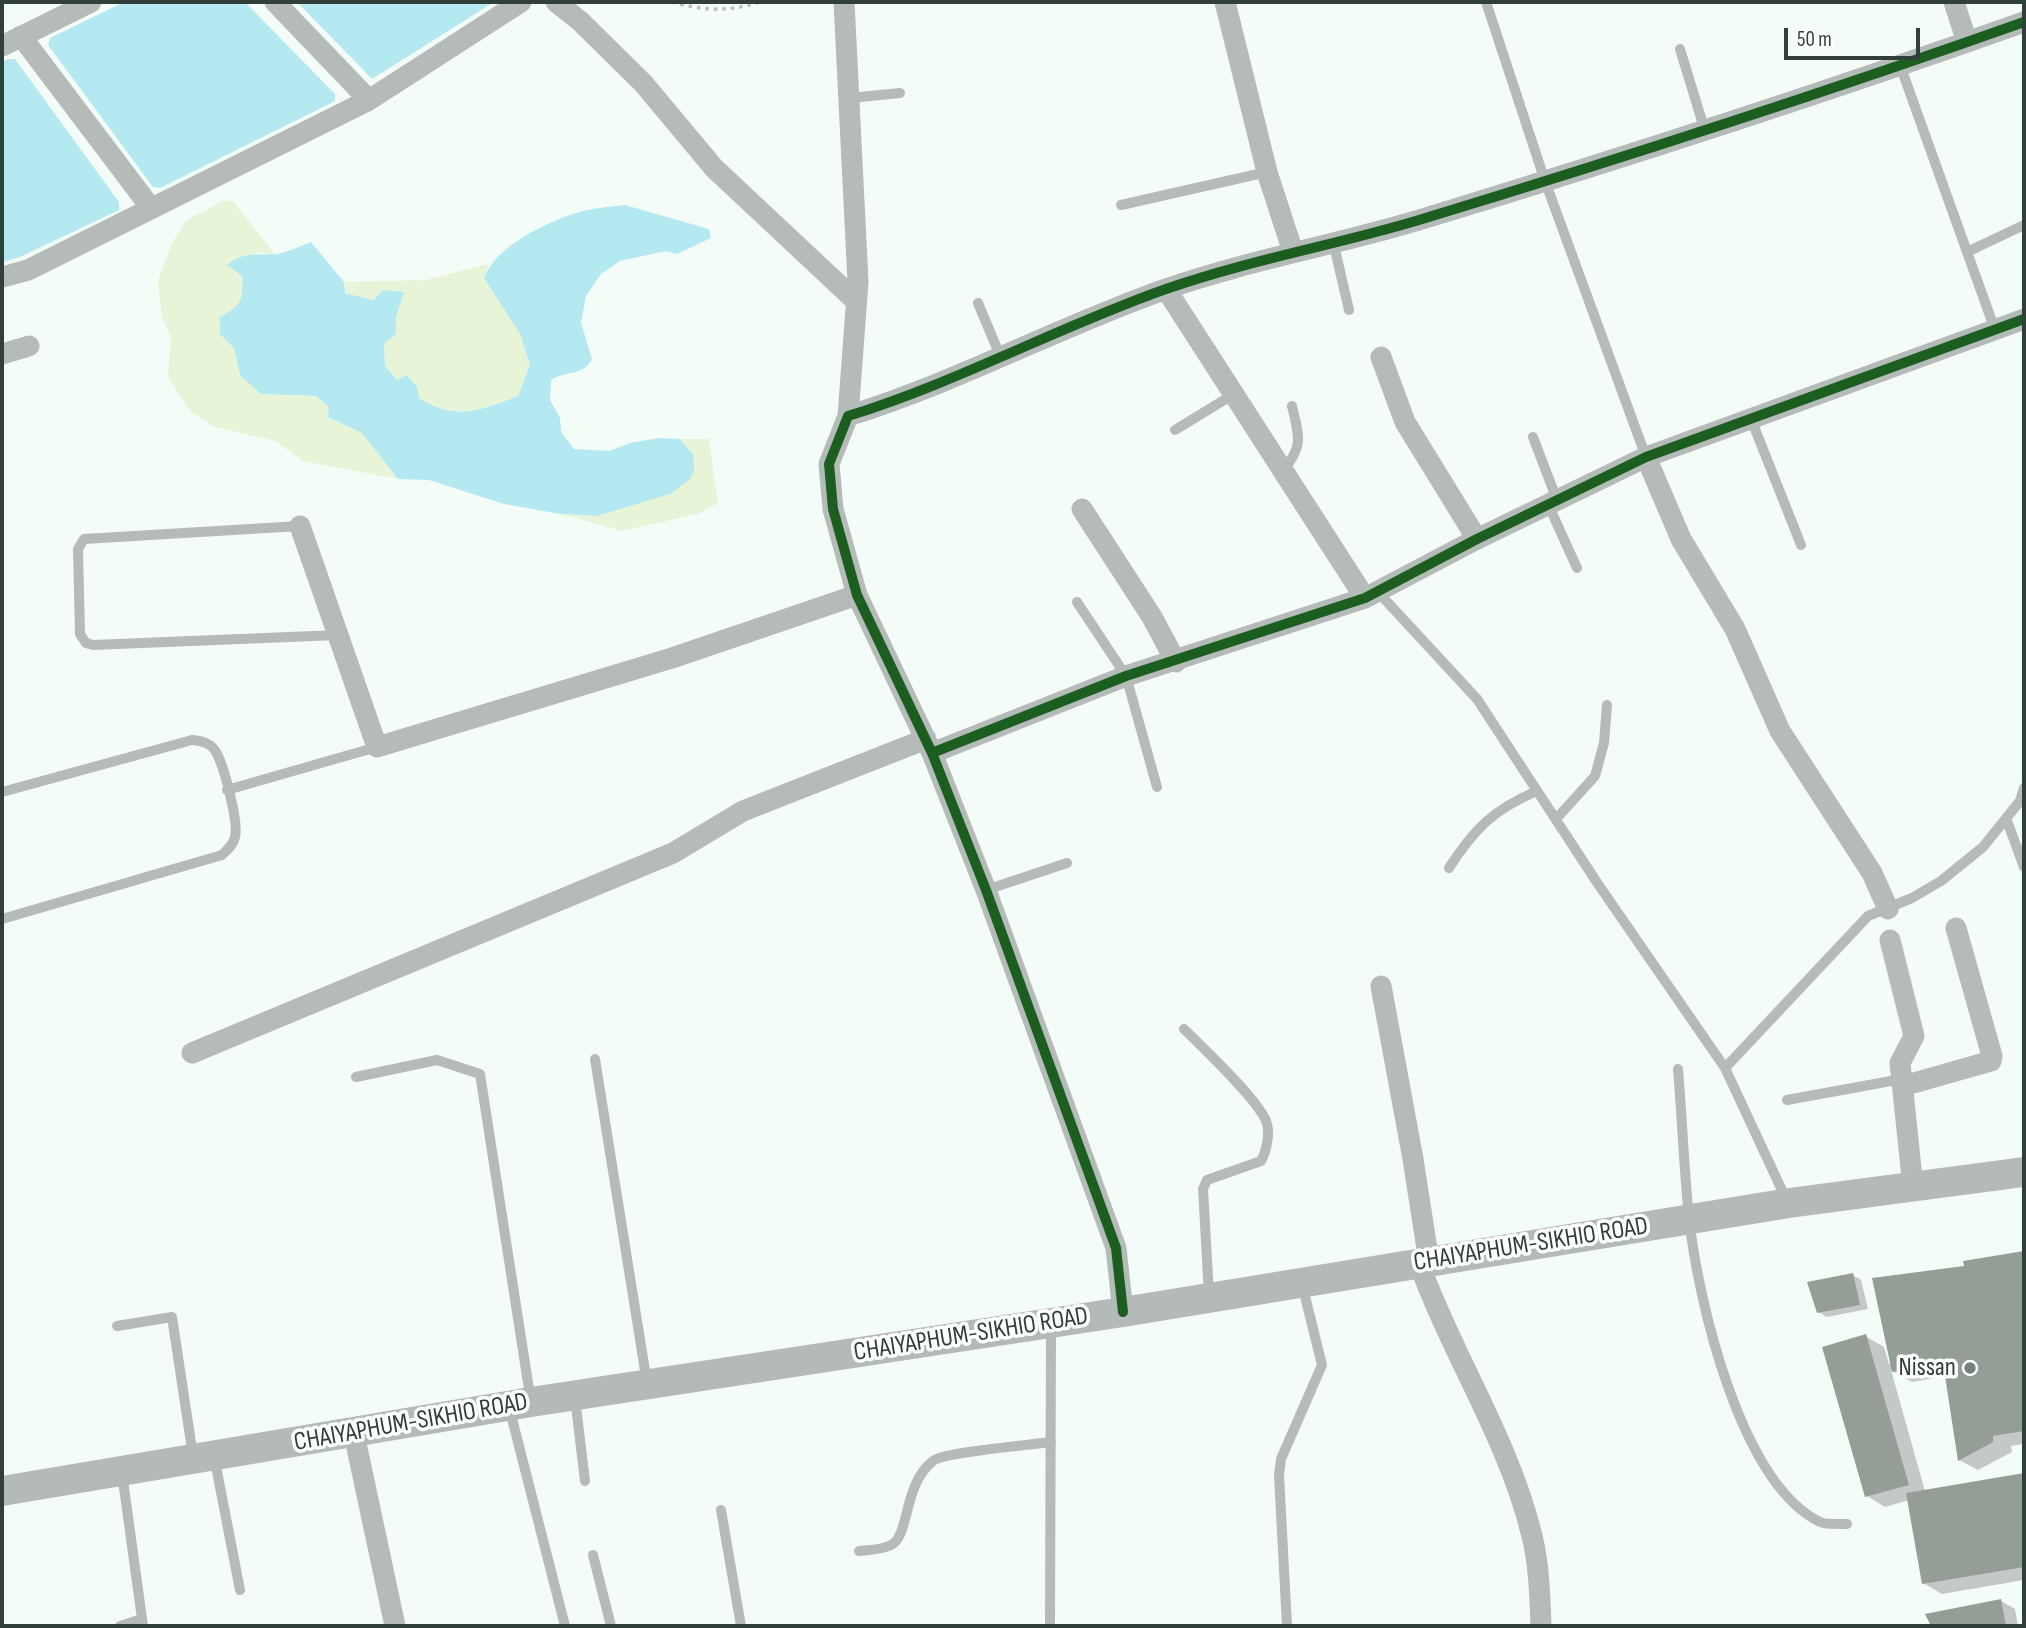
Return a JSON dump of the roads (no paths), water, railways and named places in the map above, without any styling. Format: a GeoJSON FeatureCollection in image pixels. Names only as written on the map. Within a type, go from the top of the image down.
{"type":"FeatureCollection","features":[{"type":"Feature","properties":{"kind":"main road","name":"CHAIYAPHUM-SIKHIO ROAD"},"geometry":{"type":"LineString","coordinates":[[2,1491],[520,1404],[1123,1312],[1789,1203],[2024,1172]]}},
{"type":"Feature","properties":{"kind":"street"},"geometry":{"type":"LineString","coordinates":[[2,46],[91,2]]}},
{"type":"Feature","properties":{"kind":"street"},"geometry":{"type":"LineString","coordinates":[[275,2],[369,100]]}},
{"type":"Feature","properties":{"kind":"street"},"geometry":{"type":"LineString","coordinates":[[2,277],[28,270],[369,100],[521,2]]}},
{"type":"Feature","properties":{"kind":"street"},"geometry":{"type":"LineString","coordinates":[[556,2],[580,21],[643,83],[714,167],[856,301]]}},
{"type":"Feature","properties":{"kind":"street"},"geometry":{"type":"LineString","coordinates":[[844,2],[850,98],[856,301],[848,416],[829,464],[833,509],[857,595],[929,746],[986,890],[1116,1248],[1123,1312]]}},
{"type":"Feature","properties":{"kind":"street"},"geometry":{"type":"LineString","coordinates":[[1225,2],[1267,172],[1293,252]]}},
{"type":"Feature","properties":{"kind":"street"},"geometry":{"type":"LineString","coordinates":[[1954,2],[1968,42]]}},
{"type":"Feature","properties":{"kind":"street"},"geometry":{"type":"LineString","coordinates":[[848,416],[908,398],[1166,289],[1333,241],[1414,221],[1545,181],[1705,131],[2024,22]]}},
{"type":"Feature","properties":{"kind":"street"},"geometry":{"type":"LineString","coordinates":[[21,36],[150,208]]}},
{"type":"Feature","properties":{"kind":"street"},"geometry":{"type":"LineString","coordinates":[[1166,289],[1283,471],[1371,595]]}},
{"type":"Feature","properties":{"kind":"street"},"geometry":{"type":"LineString","coordinates":[[192,1053],[673,853],[743,811],[1126,676],[1176,662],[1371,595],[1477,539],[1646,457],[2024,320]]}},
{"type":"Feature","properties":{"kind":"street"},"geometry":{"type":"LineString","coordinates":[[2,354],[29,346]]}},
{"type":"Feature","properties":{"kind":"street"},"geometry":{"type":"LineString","coordinates":[[1381,358],[1405,422],[1477,539]]}},
{"type":"Feature","properties":{"kind":"street"},"geometry":{"type":"LineString","coordinates":[[1646,457],[1681,539],[1735,629],[1780,732],[1872,873],[1888,909]]}},
{"type":"Feature","properties":{"kind":"street"},"geometry":{"type":"LineString","coordinates":[[1082,509],[1152,617],[1176,662]]}},
{"type":"Feature","properties":{"kind":"street"},"geometry":{"type":"LineString","coordinates":[[300,526],[377,747],[672,657],[857,595]]}},
{"type":"Feature","properties":{"kind":"street"},"geometry":{"type":"LineString","coordinates":[[1903,1082],[1987,1065],[1991,1061],[1992,1056],[1956,928]]}},
{"type":"Feature","properties":{"kind":"street"},"geometry":{"type":"LineString","coordinates":[[1889,940],[1914,1036],[1900,1063],[1913,1187]]}},
{"type":"Feature","properties":{"kind":"street"},"geometry":{"type":"LineString","coordinates":[[1381,986],[1413,1159],[1424,1263],[1436,1310],[1515,1482],[1533,1537],[1541,1626]]}},
{"type":"Feature","properties":{"kind":"street"},"geometry":{"type":"LineString","coordinates":[[354,1434],[395,1626]]}},
{"type":"Feature","properties":{"kind":"lane"},"geometry":{"type":"LineString","coordinates":[[1486,2],[1545,181],[1646,457]]}},
{"type":"Feature","properties":{"kind":"lane"},"geometry":{"type":"LineString","coordinates":[[1680,49],[1705,131]]}},
{"type":"Feature","properties":{"kind":"lane"},"geometry":{"type":"LineString","coordinates":[[1900,65],[1995,330]]}},
{"type":"Feature","properties":{"kind":"lane"},"geometry":{"type":"LineString","coordinates":[[850,98],[900,93]]}},
{"type":"Feature","properties":{"kind":"lane"},"geometry":{"type":"LineString","coordinates":[[1121,205],[1267,172]]}},
{"type":"Feature","properties":{"kind":"lane"},"geometry":{"type":"LineString","coordinates":[[1967,252],[2024,225]]}},
{"type":"Feature","properties":{"kind":"lane"},"geometry":{"type":"LineString","coordinates":[[1333,241],[1349,310]]}},
{"type":"Feature","properties":{"kind":"lane"},"geometry":{"type":"LineString","coordinates":[[978,303],[1001,358]]}},
{"type":"Feature","properties":{"kind":"lane"},"geometry":{"type":"LineString","coordinates":[[1175,430],[1234,394]]}},
{"type":"Feature","properties":{"kind":"lane"},"geometry":{"type":"LineString","coordinates":[[1283,471],[1295,456],[1300,442],[1292,406]]}},
{"type":"Feature","properties":{"kind":"lane"},"geometry":{"type":"LineString","coordinates":[[1751,419],[1801,545]]}},
{"type":"Feature","properties":{"kind":"lane"},"geometry":{"type":"LineString","coordinates":[[1532,437],[1552,502],[1577,568]]}},
{"type":"Feature","properties":{"kind":"lane"},"geometry":{"type":"LineString","coordinates":[[300,526],[83,540],[78,549],[80,634],[86,643],[93,645],[338,635]]}},
{"type":"Feature","properties":{"kind":"lane"},"geometry":{"type":"LineString","coordinates":[[1371,595],[1477,699],[1725,1068],[1789,1203]]}},
{"type":"Feature","properties":{"kind":"lane"},"geometry":{"type":"LineString","coordinates":[[1077,602],[1126,676],[1157,787]]}},
{"type":"Feature","properties":{"kind":"lane"},"geometry":{"type":"LineString","coordinates":[[1556,819],[1595,776],[1604,743],[1607,705]]}},
{"type":"Feature","properties":{"kind":"lane"},"geometry":{"type":"LineString","coordinates":[[2,792],[192,740],[210,745],[216,753],[236,821],[236,836],[232,845],[222,855],[2,919]]}},
{"type":"Feature","properties":{"kind":"lane"},"geometry":{"type":"LineString","coordinates":[[227,790],[377,747]]}},
{"type":"Feature","properties":{"kind":"lane"},"geometry":{"type":"LineString","coordinates":[[1725,1068],[1848,934],[1868,916],[1888,909],[1941,881],[1983,847],[2020,801],[2024,788]]}},
{"type":"Feature","properties":{"kind":"lane"},"geometry":{"type":"LineString","coordinates":[[1449,868],[1487,819],[1514,801],[1537,791]]}},
{"type":"Feature","properties":{"kind":"lane"},"geometry":{"type":"LineString","coordinates":[[2006,818],[2024,867]]}},
{"type":"Feature","properties":{"kind":"lane"},"geometry":{"type":"LineString","coordinates":[[986,890],[1067,863]]}},
{"type":"Feature","properties":{"kind":"lane"},"geometry":{"type":"LineString","coordinates":[[1184,1029],[1258,1108],[1267,1124],[1265,1152],[1261,1161],[1218,1174],[1207,1180],[1203,1189],[1209,1298]]}},
{"type":"Feature","properties":{"kind":"lane"},"geometry":{"type":"LineString","coordinates":[[595,1059],[648,1385]]}},
{"type":"Feature","properties":{"kind":"lane"},"geometry":{"type":"LineString","coordinates":[[356,1077],[437,1060],[480,1074],[520,1404],[565,1626]]}},
{"type":"Feature","properties":{"kind":"lane"},"geometry":{"type":"LineString","coordinates":[[1678,1069],[1689,1219],[1702,1290],[1738,1416],[1765,1468],[1796,1504],[1822,1523],[1847,1524]]}},
{"type":"Feature","properties":{"kind":"lane"},"geometry":{"type":"LineString","coordinates":[[1787,1100],[1903,1082]]}},
{"type":"Feature","properties":{"kind":"lane"},"geometry":{"type":"LineString","coordinates":[[1287,1626],[1279,1475],[1281,1459],[1322,1365],[1301,1283]]}},
{"type":"Feature","properties":{"kind":"lane"},"geometry":{"type":"LineString","coordinates":[[117,1326],[172,1317],[204,1457],[240,1590]]}},
{"type":"Feature","properties":{"kind":"lane"},"geometry":{"type":"LineString","coordinates":[[1051,1323],[1051,1626]]}},
{"type":"Feature","properties":{"kind":"lane"},"geometry":{"type":"LineString","coordinates":[[575,1396],[585,1481]]}},
{"type":"Feature","properties":{"kind":"lane"},"geometry":{"type":"LineString","coordinates":[[859,1551],[891,1545],[902,1536],[908,1497],[920,1472],[935,1458],[1051,1442]]}},
{"type":"Feature","properties":{"kind":"lane"},"geometry":{"type":"LineString","coordinates":[[120,1626],[142,1623],[122,1472]]}},
{"type":"Feature","properties":{"kind":"lane"},"geometry":{"type":"LineString","coordinates":[[721,1510],[741,1626]]}},
{"type":"Feature","properties":{"kind":"lane"},"geometry":{"type":"LineString","coordinates":[[593,1555],[611,1626]]}},
{"type":"Feature","properties":{"kind":"water"},"geometry":{"type":"Polygon","coordinates":[[[124,2],[245,2],[335,94],[335,101],[160,188],[153,187],[48,45],[50,38],[124,2]]]}},
{"type":"Feature","properties":{"kind":"water"},"geometry":{"type":"Polygon","coordinates":[[[297,2],[494,2],[372,79],[297,2]]]}},
{"type":"Feature","properties":{"kind":"water"},"geometry":{"type":"Polygon","coordinates":[[[15,59],[119,202],[119,210],[20,257],[2,262],[2,62],[15,59]]]}},
{"type":"Feature","properties":{"kind":"water"},"geometry":{"type":"Polygon","coordinates":[[[625,205],[709,229],[711,238],[677,254],[666,251],[620,261],[601,274],[586,296],[581,323],[592,359],[579,371],[551,380],[550,400],[560,418],[561,432],[574,449],[609,451],[630,443],[659,438],[680,439],[693,454],[694,471],[690,479],[670,494],[597,516],[560,514],[504,504],[429,480],[398,479],[362,433],[328,417],[329,407],[316,396],[261,394],[240,375],[234,348],[220,334],[220,317],[237,306],[242,291],[242,276],[227,265],[244,256],[278,254],[311,242],[344,282],[345,293],[373,300],[383,290],[404,292],[396,317],[396,334],[384,344],[385,366],[397,380],[407,375],[417,387],[419,398],[445,410],[468,411],[491,406],[518,396],[530,365],[520,334],[484,278],[490,266],[510,246],[550,223],[582,211],[625,205]]]}},
{"type":"Feature","properties":{"kind":"place","name":"Nissan"},"geometry":{"type":"Point","coordinates":[1970,1368]}}]}
